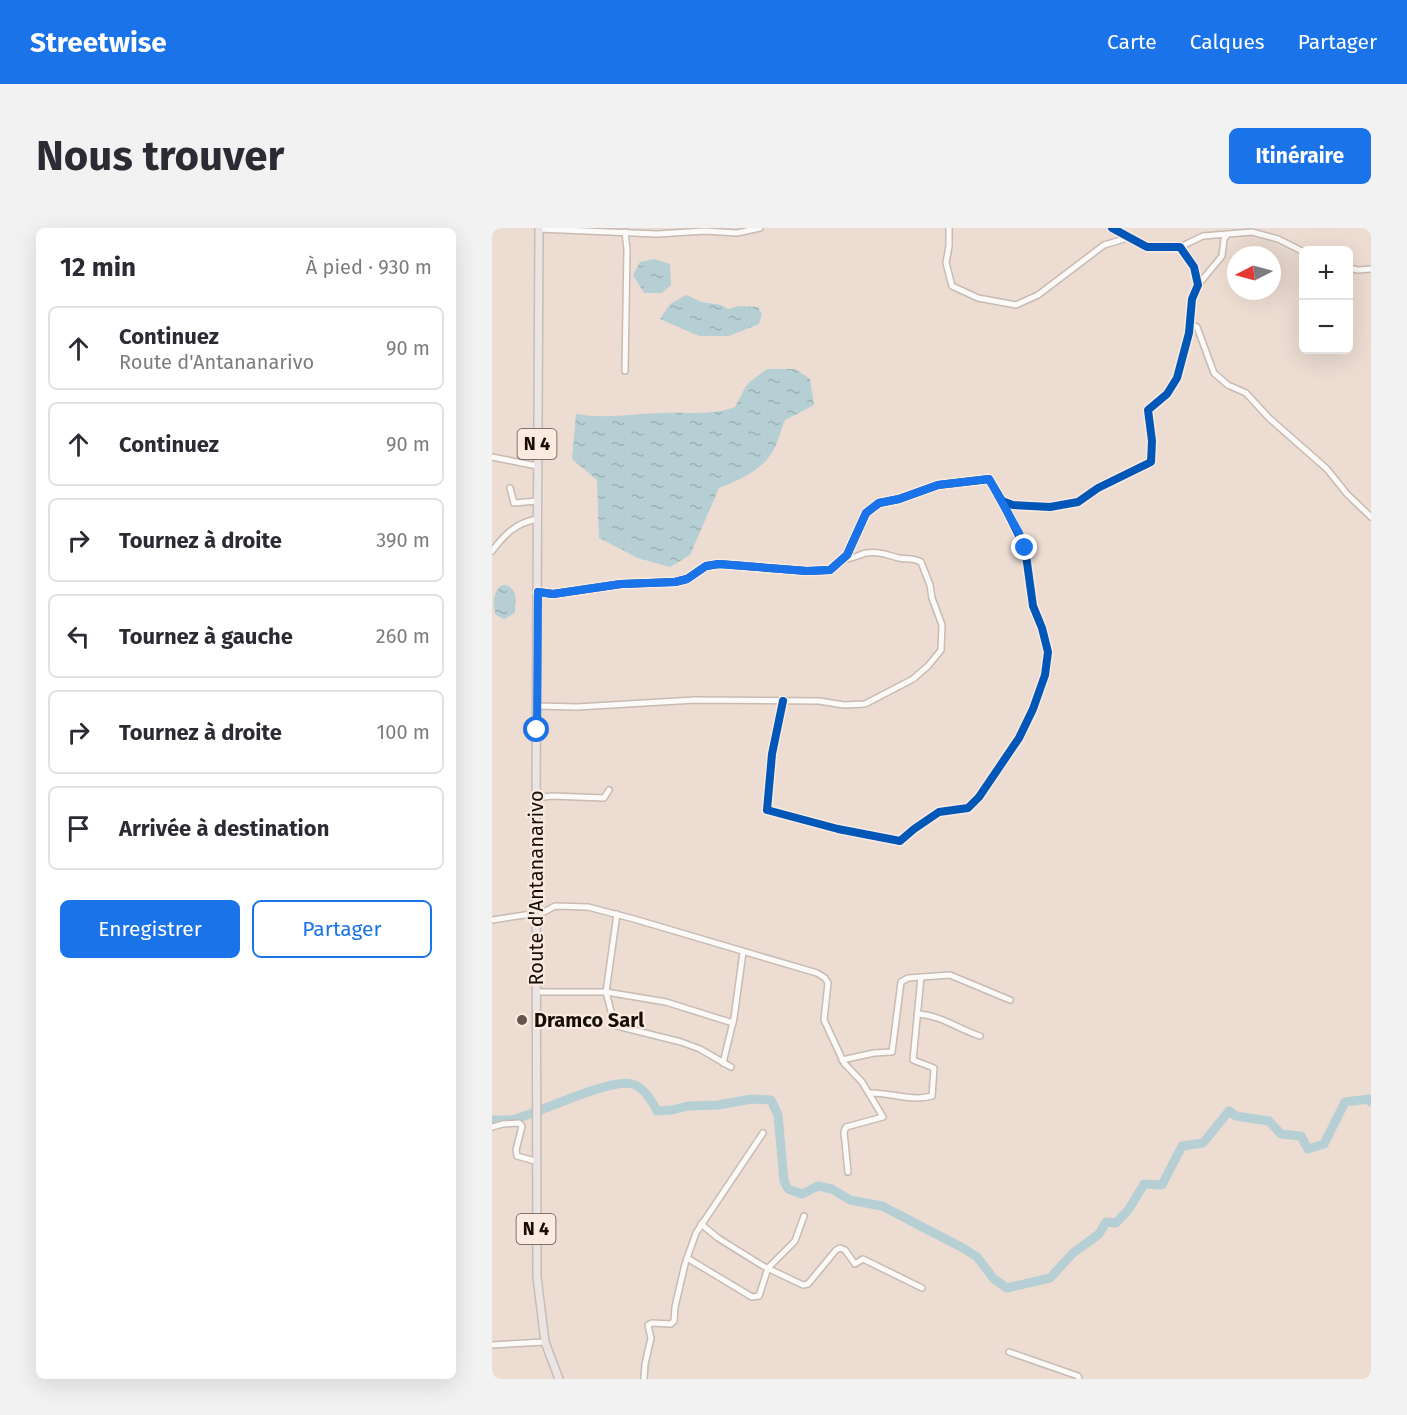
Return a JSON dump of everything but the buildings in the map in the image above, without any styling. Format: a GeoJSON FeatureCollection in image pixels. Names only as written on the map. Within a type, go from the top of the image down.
{"type":"FeatureCollection","features":[{"type":"Feature","properties":{"kind":"main road","name":"N 4"},"geometry":{"type":"LineString","coordinates":[[538,592],[539,228]]}},
{"type":"Feature","properties":{"kind":"main road","name":"Route d'Antananarivo"},"geometry":{"type":"LineString","coordinates":[[535,1161],[538,592]]}},
{"type":"Feature","properties":{"kind":"main road","name":"N 4"},"geometry":{"type":"LineString","coordinates":[[535,1161],[537,1277],[545,1342],[559,1379]]}},
{"type":"Feature","properties":{"kind":"street"},"geometry":{"type":"LineString","coordinates":[[539,228],[657,234],[705,231],[737,233],[760,228]]}},
{"type":"Feature","properties":{"kind":"street"},"geometry":{"type":"LineString","coordinates":[[949,228],[946,263],[952,286],[978,298],[1016,305],[1038,295],[1104,245],[1131,237]]}},
{"type":"Feature","properties":{"kind":"street"},"geometry":{"type":"LineString","coordinates":[[1112,228],[1147,247],[1180,247],[1215,231],[1227,235],[1252,232],[1278,239],[1299,250]]}},
{"type":"Feature","properties":{"kind":"street"},"geometry":{"type":"LineString","coordinates":[[625,232],[627,249],[625,371]]}},
{"type":"Feature","properties":{"kind":"street"},"geometry":{"type":"LineString","coordinates":[[1002,501],[1032,507],[1050,507],[1078,502],[1098,488],[1151,462],[1152,441],[1148,410],[1167,394],[1177,378],[1190,324],[1192,299],[1198,285],[1222,256],[1224,238],[1227,235]]}},
{"type":"Feature","properties":{"kind":"street"},"geometry":{"type":"LineString","coordinates":[[1180,247],[1194,267],[1198,285]]}},
{"type":"Feature","properties":{"kind":"street"},"geometry":{"type":"LineString","coordinates":[[1353,269],[1371,269]]}},
{"type":"Feature","properties":{"kind":"street"},"geometry":{"type":"LineString","coordinates":[[1190,324],[1197,327],[1214,373],[1228,385],[1246,393],[1269,418],[1328,469],[1347,494],[1371,517]]}},
{"type":"Feature","properties":{"kind":"street"},"geometry":{"type":"LineString","coordinates":[[492,457],[537,466]]}},
{"type":"Feature","properties":{"kind":"street"},"geometry":{"type":"LineString","coordinates":[[538,592],[553,594],[621,584],[675,582],[687,579],[706,566],[719,564],[807,571],[830,570],[847,555],[866,513],[879,503],[899,499],[938,485],[989,479],[1025,548],[1033,606],[1048,652],[1045,675],[1034,710],[1019,738],[979,797],[968,808],[939,812],[900,841],[837,829],[767,810],[772,754],[783,701]]}},
{"type":"Feature","properties":{"kind":"street"},"geometry":{"type":"LineString","coordinates":[[510,488],[514,503],[537,501]]}},
{"type":"Feature","properties":{"kind":"street"},"geometry":{"type":"LineString","coordinates":[[492,551],[507,534],[523,522],[537,519]]}},
{"type":"Feature","properties":{"kind":"street"},"geometry":{"type":"LineString","coordinates":[[538,706],[577,707],[695,700],[819,701],[844,705],[865,704],[913,679],[928,666],[941,650],[942,624],[921,562],[912,558],[901,559],[877,552],[848,560],[843,559]]}},
{"type":"Feature","properties":{"kind":"street"},"geometry":{"type":"LineString","coordinates":[[536,798],[552,796],[604,798],[609,790]]}},
{"type":"Feature","properties":{"kind":"street"},"geometry":{"type":"LineString","coordinates":[[492,920],[544,912],[555,906],[572,905],[616,914],[817,973],[825,978],[828,983],[824,1020],[842,1060],[869,1093],[883,1117],[846,1127],[844,1132],[848,1172]]}},
{"type":"Feature","properties":{"kind":"street"},"geometry":{"type":"LineString","coordinates":[[616,914],[606,992],[614,1023],[617,1026],[681,1042],[731,1067]]}},
{"type":"Feature","properties":{"kind":"street"},"geometry":{"type":"LineString","coordinates":[[723,1063],[733,1023],[743,952]]}},
{"type":"Feature","properties":{"kind":"street"},"geometry":{"type":"LineString","coordinates":[[842,1060],[874,1053],[892,1052],[901,982],[908,978],[950,975],[1010,1000]]}},
{"type":"Feature","properties":{"kind":"street"},"geometry":{"type":"LineString","coordinates":[[869,1093],[882,1092],[921,1099],[932,1096],[934,1068],[913,1060],[921,977]]}},
{"type":"Feature","properties":{"kind":"street"},"geometry":{"type":"LineString","coordinates":[[536,992],[606,992],[666,1002],[733,1023]]}},
{"type":"Feature","properties":{"kind":"street"},"geometry":{"type":"LineString","coordinates":[[917,1014],[928,1014],[980,1036]]}},
{"type":"Feature","properties":{"kind":"street"},"geometry":{"type":"LineString","coordinates":[[492,1127],[519,1123],[522,1126],[516,1150],[517,1156],[535,1161]]}},
{"type":"Feature","properties":{"kind":"street"},"geometry":{"type":"LineString","coordinates":[[644,1379],[651,1338],[648,1325],[652,1323],[671,1324],[674,1321],[675,1307],[687,1258],[696,1233],[763,1133]]}},
{"type":"Feature","properties":{"kind":"street"},"geometry":{"type":"LineString","coordinates":[[687,1258],[752,1297],[759,1296],[768,1268],[795,1240],[804,1216]]}},
{"type":"Feature","properties":{"kind":"street"},"geometry":{"type":"LineString","coordinates":[[701,1224],[718,1238],[768,1268],[803,1285],[808,1284],[840,1248],[845,1250],[855,1264],[863,1259],[922,1288]]}},
{"type":"Feature","properties":{"kind":"street"},"geometry":{"type":"LineString","coordinates":[[492,1345],[545,1342]]}},
{"type":"Feature","properties":{"kind":"street"},"geometry":{"type":"LineString","coordinates":[[1009,1352],[1078,1376],[1079,1379]]}},
{"type":"Feature","properties":{"kind":"water"},"geometry":{"type":"Polygon","coordinates":[[[654,259],[670,264],[671,285],[662,293],[644,293],[633,275],[640,262],[654,259]]]}},
{"type":"Feature","properties":{"kind":"water"},"geometry":{"type":"Polygon","coordinates":[[[686,295],[728,309],[738,306],[758,307],[762,314],[759,324],[729,336],[699,336],[660,319],[670,304],[686,295]]]}},
{"type":"Feature","properties":{"kind":"water"},"geometry":{"type":"Polygon","coordinates":[[[767,369],[795,369],[810,379],[814,405],[785,420],[773,451],[762,464],[742,478],[719,488],[690,555],[670,567],[638,558],[599,538],[597,480],[572,459],[576,414],[608,416],[708,413],[726,410],[735,407],[747,384],[767,369]]]}},
{"type":"Feature","properties":{"kind":"water"},"geometry":{"type":"Polygon","coordinates":[[[505,585],[514,592],[515,613],[504,619],[496,615],[494,603],[498,589],[505,585]]]}},
{"type":"Feature","properties":{"kind":"waterway"},"geometry":{"type":"LineString","coordinates":[[492,1120],[515,1119],[592,1091],[622,1083],[632,1084],[644,1091],[657,1111],[752,1099],[771,1100],[778,1115],[784,1181],[788,1189],[802,1194],[818,1186],[832,1189],[850,1200],[882,1206],[977,1257],[994,1279],[1007,1288],[1050,1278],[1073,1253],[1099,1234],[1106,1222],[1116,1223],[1129,1209],[1144,1184],[1162,1185],[1182,1146],[1203,1143],[1229,1111],[1236,1116],[1269,1121],[1281,1134],[1301,1136],[1308,1149],[1324,1144],[1345,1102],[1369,1099],[1371,1102]]}},
{"type":"Feature","properties":{"kind":"cycle path"},"geometry":{"type":"LineString","coordinates":[[538,592],[553,594],[621,584],[675,582],[687,579],[706,566],[719,564],[807,571],[830,570],[847,555],[866,513],[879,503],[899,499],[938,485],[989,479],[1002,501],[1013,505],[1050,507],[1078,502],[1098,488],[1151,462],[1152,441],[1148,410],[1167,394],[1177,378],[1189,333],[1192,299],[1198,285],[1194,267],[1180,247],[1147,247],[1112,228]]}},
{"type":"Feature","properties":{"kind":"cycle path"},"geometry":{"type":"LineString","coordinates":[[783,701],[772,754],[767,810],[838,829],[900,841],[939,812],[968,808],[979,797],[1019,738],[1033,709],[1045,675],[1048,652],[1033,606],[1025,548],[1002,501]]}},
{"type":"Feature","properties":{"kind":"place","name":"Dramco Sarl"},"geometry":{"type":"Point","coordinates":[522,1020]}},
{"type":"Feature","properties":{"kind":"route"},"geometry":{"type":"LineString","coordinates":[[537,730],[538,592],[553,594],[621,584],[675,582],[687,579],[706,566],[719,564],[807,571],[830,570],[847,555],[866,513],[879,503],[899,499],[938,485],[989,479],[1025,548]]}}]}
